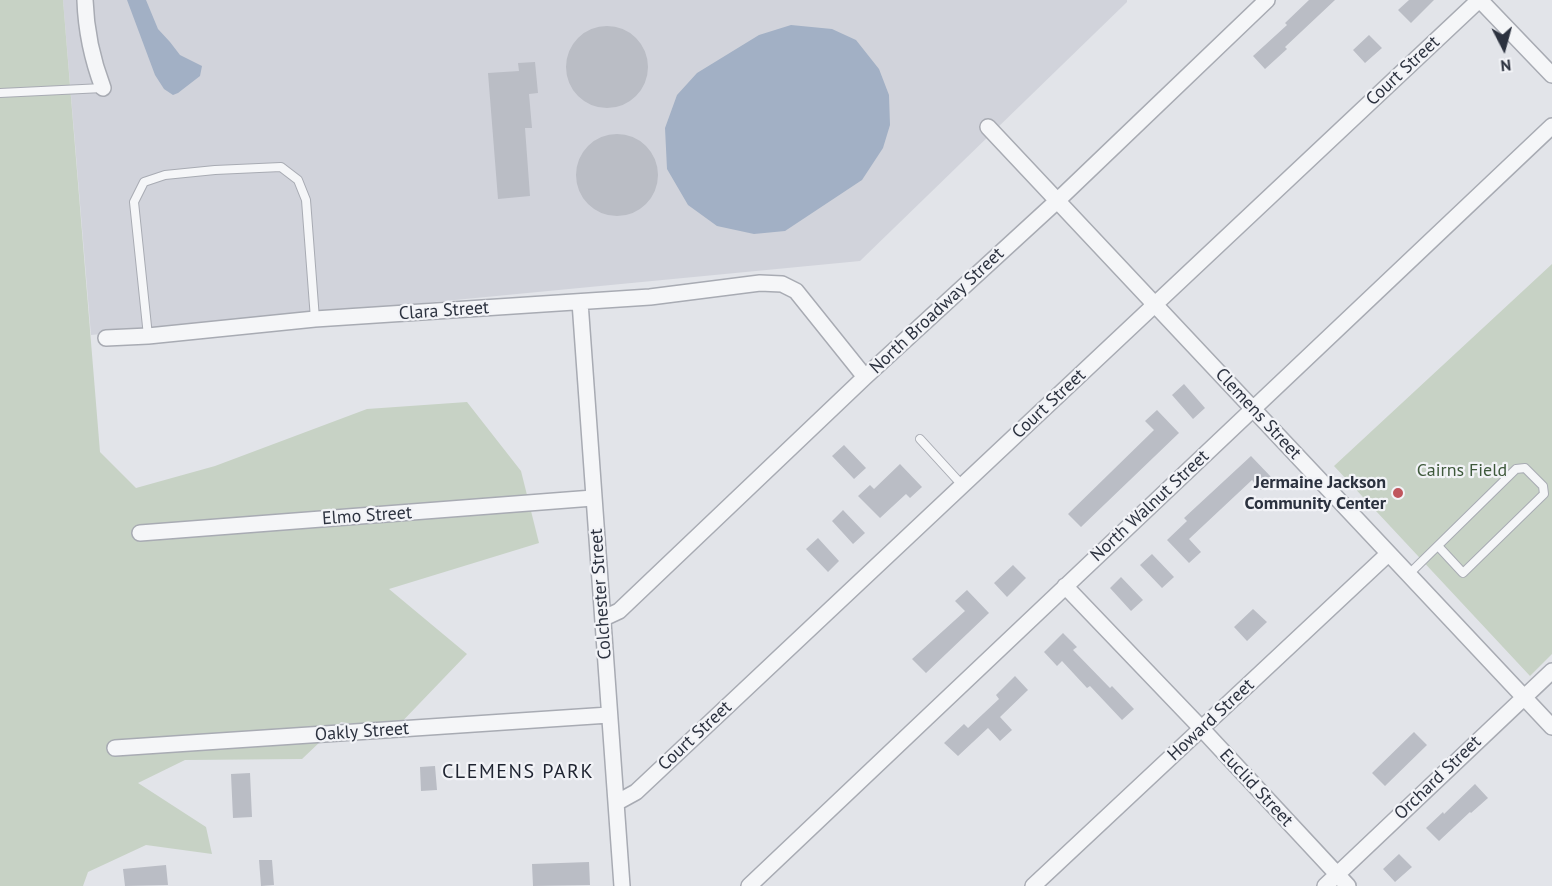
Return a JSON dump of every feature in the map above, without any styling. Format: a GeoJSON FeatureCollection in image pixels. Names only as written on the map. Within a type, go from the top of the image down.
{"type":"FeatureCollection","features":[{"type":"Feature","properties":{"kind":"street"},"geometry":{"type":"LineString","coordinates":[[84,0],[90,48],[102,88]]}},
{"type":"Feature","properties":{"kind":"street","name":"North Broadway Street"},"geometry":{"type":"LineString","coordinates":[[603,618],[619,611],[1267,0]]}},
{"type":"Feature","properties":{"kind":"street"},"geometry":{"type":"LineString","coordinates":[[1479,0],[1552,75]]}},
{"type":"Feature","properties":{"kind":"street","name":"Court Street"},"geometry":{"type":"LineString","coordinates":[[616,803],[636,792],[1479,0]]}},
{"type":"Feature","properties":{"kind":"street","name":"North Walnut Street"},"geometry":{"type":"LineString","coordinates":[[749,886],[1552,126]]}},
{"type":"Feature","properties":{"kind":"street","name":"Clemens Street"},"geometry":{"type":"LineString","coordinates":[[988,128],[1552,727]]}},
{"type":"Feature","properties":{"kind":"street","name":"Clara Street"},"geometry":{"type":"LineString","coordinates":[[106,338],[148,336],[315,319],[650,297],[760,283],[782,284],[796,291],[865,377]]}},
{"type":"Feature","properties":{"kind":"street","name":"Colchester Street"},"geometry":{"type":"LineString","coordinates":[[580,302],[622,886]]}},
{"type":"Feature","properties":{"kind":"street","name":"Elmo Street"},"geometry":{"type":"LineString","coordinates":[[140,533],[593,498]]}},
{"type":"Feature","properties":{"kind":"street","name":"Howard Street"},"geometry":{"type":"LineString","coordinates":[[1033,886],[1388,554]]}},
{"type":"Feature","properties":{"kind":"street","name":"Euclid Street"},"geometry":{"type":"LineString","coordinates":[[1065,586],[1348,886]]}},
{"type":"Feature","properties":{"kind":"street","name":"Orchard Street"},"geometry":{"type":"LineString","coordinates":[[1325,886],[1552,671]]}},
{"type":"Feature","properties":{"kind":"street","name":"Oakly Street"},"geometry":{"type":"LineString","coordinates":[[115,748],[609,715]]}},
{"type":"Feature","properties":{"kind":"lane"},"geometry":{"type":"LineString","coordinates":[[0,93],[102,88]]}},
{"type":"Feature","properties":{"kind":"lane"},"geometry":{"type":"LineString","coordinates":[[148,336],[134,202],[144,182],[165,175],[281,167],[298,180],[306,200],[315,319]]}},
{"type":"Feature","properties":{"kind":"lane"},"geometry":{"type":"LineString","coordinates":[[920,439],[962,485]]}},
{"type":"Feature","properties":{"kind":"lane"},"geometry":{"type":"LineString","coordinates":[[1408,575],[1516,469],[1525,468],[1543,486],[1544,494],[1463,573],[1438,546]]}},
{"type":"Feature","properties":{"kind":"shaded area"},"geometry":{"type":"Polygon","coordinates":[[[63,0],[1127,0],[1127,2],[860,261],[91,335],[63,0]]]}},
{"type":"Feature","properties":{"kind":"green space"},"geometry":{"type":"Polygon","coordinates":[[[0,0],[63,0],[100,452],[136,488],[215,466],[367,409],[467,402],[521,471],[539,543],[389,589],[467,654],[394,730],[341,722],[302,759],[185,760],[138,783],[206,827],[212,854],[146,845],[88,872],[83,886],[0,886],[0,0]]]}},
{"type":"Feature","properties":{"kind":"green space","name":"Cairns Field"},"geometry":{"type":"Polygon","coordinates":[[[1552,264],[1552,654],[1530,676],[1334,466],[1552,264]]]}},
{"type":"Feature","properties":{"kind":"water"},"geometry":{"type":"Polygon","coordinates":[[[127,0],[146,0],[158,29],[180,55],[202,66],[200,76],[178,93],[173,95],[164,89],[155,75],[127,0]]]}},
{"type":"Feature","properties":{"kind":"water"},"geometry":{"type":"Polygon","coordinates":[[[791,25],[832,29],[856,40],[879,69],[889,95],[890,125],[883,148],[862,180],[785,231],[754,234],[717,226],[688,205],[667,169],[665,128],[677,95],[697,73],[759,35],[791,25]]]}},
{"type":"Feature","properties":{"kind":"building"},"geometry":{"type":"Polygon","coordinates":[[[1309,0],[1335,0],[1265,69],[1253,56],[1287,25],[1285,23],[1309,0]]]}},
{"type":"Feature","properties":{"kind":"building"},"geometry":{"type":"Polygon","coordinates":[[[1409,0],[1434,0],[1411,23],[1398,10],[1409,0]]]}},
{"type":"Feature","properties":{"kind":"building"},"geometry":{"type":"Polygon","coordinates":[[[607,26],[623,29],[636,38],[645,51],[648,67],[645,83],[636,96],[623,105],[607,108],[591,105],[578,96],[569,83],[566,67],[569,51],[578,38],[591,29],[607,26]]]}},
{"type":"Feature","properties":{"kind":"building"},"geometry":{"type":"Polygon","coordinates":[[[1369,35],[1382,48],[1365,63],[1353,50],[1369,35]]]}},
{"type":"Feature","properties":{"kind":"building"},"geometry":{"type":"Polygon","coordinates":[[[535,62],[538,93],[529,94],[532,128],[525,128],[530,196],[498,199],[488,73],[519,71],[518,63],[535,62]]]}},
{"type":"Feature","properties":{"kind":"building"},"geometry":{"type":"Polygon","coordinates":[[[617,134],[633,137],[646,146],[655,159],[658,175],[655,191],[646,204],[633,213],[617,216],[601,213],[588,204],[579,191],[576,175],[579,159],[588,146],[601,137],[617,134]]]}},
{"type":"Feature","properties":{"kind":"building"},"geometry":{"type":"Polygon","coordinates":[[[1184,384],[1205,408],[1193,419],[1172,395],[1184,384]]]}},
{"type":"Feature","properties":{"kind":"building"},"geometry":{"type":"Polygon","coordinates":[[[1157,410],[1179,433],[1081,527],[1068,514],[1154,430],[1145,421],[1157,410]]]}},
{"type":"Feature","properties":{"kind":"building"},"geometry":{"type":"Polygon","coordinates":[[[844,445],[866,468],[854,479],[832,456],[844,445]]]}},
{"type":"Feature","properties":{"kind":"building"},"geometry":{"type":"Polygon","coordinates":[[[1251,456],[1273,479],[1261,490],[1252,480],[1189,539],[1201,552],[1189,563],[1167,540],[1187,521],[1184,518],[1251,456]]]}},
{"type":"Feature","properties":{"kind":"building"},"geometry":{"type":"Polygon","coordinates":[[[900,464],[922,487],[910,498],[906,494],[880,518],[858,496],[870,485],[874,489],[900,464]]]}},
{"type":"Feature","properties":{"kind":"building"},"geometry":{"type":"Polygon","coordinates":[[[843,510],[865,533],[853,544],[832,521],[843,510]]]}},
{"type":"Feature","properties":{"kind":"building"},"geometry":{"type":"Polygon","coordinates":[[[818,538],[839,561],[828,572],[806,549],[818,538]]]}},
{"type":"Feature","properties":{"kind":"building"},"geometry":{"type":"Polygon","coordinates":[[[1152,554],[1174,577],[1162,588],[1140,565],[1152,554]]]}},
{"type":"Feature","properties":{"kind":"building"},"geometry":{"type":"Polygon","coordinates":[[[1013,565],[1026,578],[1007,597],[994,583],[1013,565]]]}},
{"type":"Feature","properties":{"kind":"building"},"geometry":{"type":"Polygon","coordinates":[[[1121,577],[1143,600],[1131,611],[1110,588],[1121,577]]]}},
{"type":"Feature","properties":{"kind":"building"},"geometry":{"type":"Polygon","coordinates":[[[967,590],[989,613],[926,673],[912,659],[965,611],[955,601],[967,590]]]}},
{"type":"Feature","properties":{"kind":"building"},"geometry":{"type":"Polygon","coordinates":[[[1253,609],[1267,622],[1247,641],[1234,627],[1253,609]]]}},
{"type":"Feature","properties":{"kind":"building"},"geometry":{"type":"Polygon","coordinates":[[[1063,633],[1077,647],[1073,650],[1134,709],[1122,720],[1090,686],[1087,688],[1062,661],[1057,666],[1044,652],[1063,633]]]}},
{"type":"Feature","properties":{"kind":"building"},"geometry":{"type":"Polygon","coordinates":[[[1015,676],[1028,690],[1000,717],[1012,730],[1000,741],[988,728],[958,756],[944,743],[964,724],[968,728],[999,699],[996,695],[1015,676]]]}},
{"type":"Feature","properties":{"kind":"building"},"geometry":{"type":"Polygon","coordinates":[[[1414,732],[1427,745],[1385,786],[1372,773],[1414,732]]]}},
{"type":"Feature","properties":{"kind":"building"},"geometry":{"type":"Polygon","coordinates":[[[435,766],[437,790],[421,791],[420,767],[435,766]]]}},
{"type":"Feature","properties":{"kind":"building"},"geometry":{"type":"Polygon","coordinates":[[[250,773],[252,817],[233,818],[231,774],[250,773]]]}},
{"type":"Feature","properties":{"kind":"building"},"geometry":{"type":"Polygon","coordinates":[[[1475,784],[1488,798],[1439,841],[1426,828],[1475,784]]]}},
{"type":"Feature","properties":{"kind":"building"},"geometry":{"type":"Polygon","coordinates":[[[1399,854],[1412,867],[1395,882],[1383,869],[1399,854]]]}},
{"type":"Feature","properties":{"kind":"building"},"geometry":{"type":"Polygon","coordinates":[[[259,860],[272,860],[274,885],[261,886],[259,860]]]}},
{"type":"Feature","properties":{"kind":"building"},"geometry":{"type":"Polygon","coordinates":[[[589,862],[590,885],[533,886],[532,864],[589,862]]]}},
{"type":"Feature","properties":{"kind":"building"},"geometry":{"type":"Polygon","coordinates":[[[166,865],[168,885],[125,886],[123,869],[166,865]]]}},
{"type":"Feature","properties":{"kind":"place","name":"Jermaine Jackson Community Center"},"geometry":{"type":"Point","coordinates":[1398,493]}},
{"type":"Feature","properties":{"kind":"district","name":"CLEMENS PARK"},"geometry":{"type":"Point","coordinates":[518,772]}}]}
